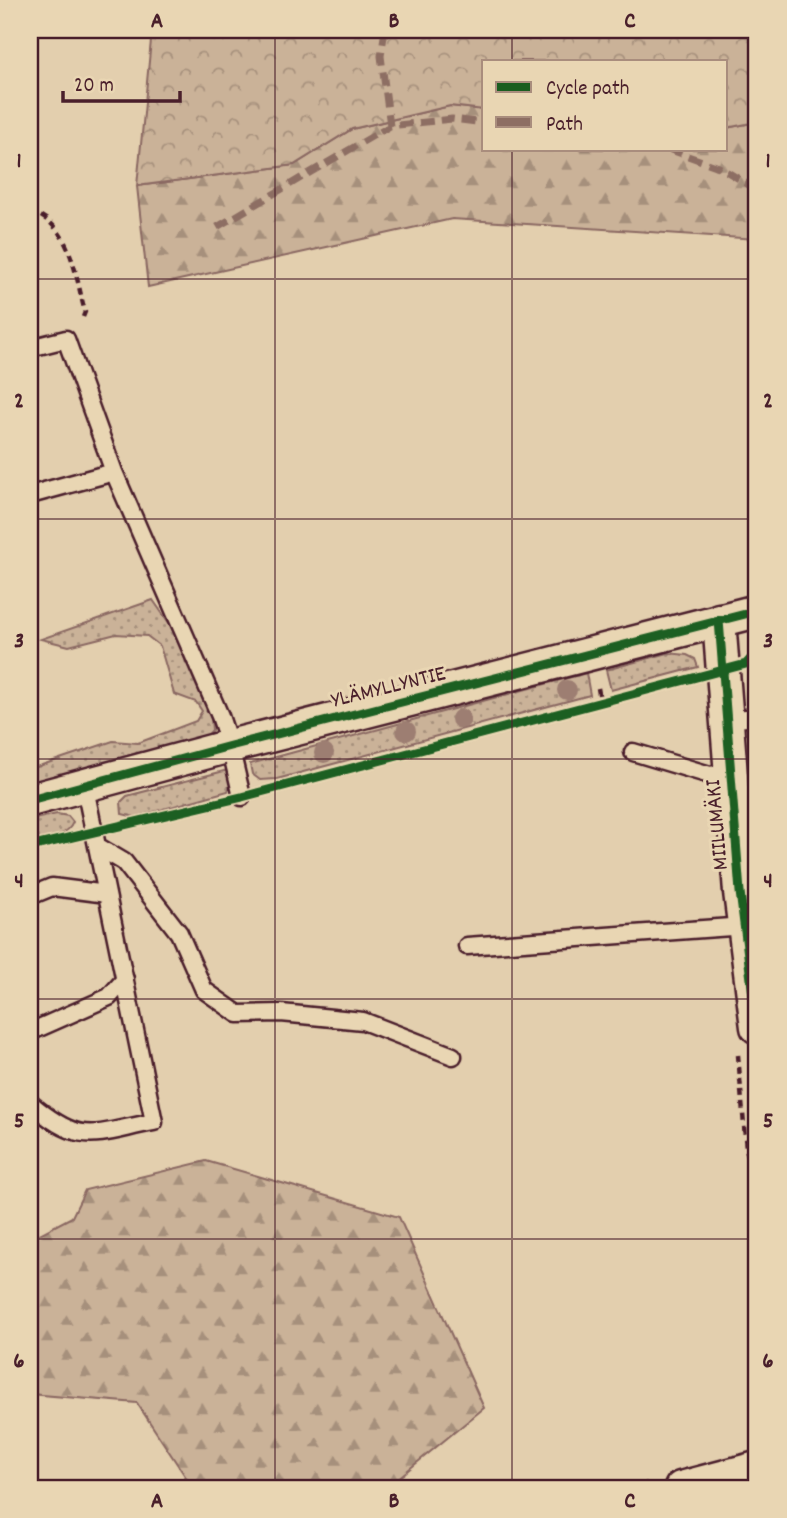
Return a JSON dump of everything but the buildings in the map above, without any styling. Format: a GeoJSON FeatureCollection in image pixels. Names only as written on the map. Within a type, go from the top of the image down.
{"type":"FeatureCollection","features":[{"type":"Feature","properties":{"kind":"street","name":"YLÄMYLLYNTIE"},"geometry":{"type":"LineString","coordinates":[[30,800],[85,788],[230,746],[757,611]]}},
{"type":"Feature","properties":{"kind":"street","name":"MIILUMÄKI"},"geometry":{"type":"LineString","coordinates":[[719,620],[730,772],[749,891],[745,926],[757,1027]]}},
{"type":"Feature","properties":{"kind":"street"},"geometry":{"type":"LineString","coordinates":[[681,1488],[757,1468]]}},
{"type":"Feature","properties":{"kind":"lane"},"geometry":{"type":"LineString","coordinates":[[30,348],[66,339],[114,472],[230,746],[242,797]]}},
{"type":"Feature","properties":{"kind":"lane"},"geometry":{"type":"LineString","coordinates":[[30,495],[114,472]]}},
{"type":"Feature","properties":{"kind":"lane"},"geometry":{"type":"LineString","coordinates":[[725,720],[757,717]]}},
{"type":"Feature","properties":{"kind":"lane"},"geometry":{"type":"LineString","coordinates":[[633,752],[710,775],[730,772]]}},
{"type":"Feature","properties":{"kind":"lane"},"geometry":{"type":"LineString","coordinates":[[30,1103],[58,1127],[87,1136],[154,1122],[85,788]]}},
{"type":"Feature","properties":{"kind":"lane"},"geometry":{"type":"LineString","coordinates":[[97,846],[124,862],[179,933],[204,990],[238,1014],[281,1013],[363,1021],[453,1056]]}},
{"type":"Feature","properties":{"kind":"lane"},"geometry":{"type":"LineString","coordinates":[[30,896],[52,887],[107,894]]}},
{"type":"Feature","properties":{"kind":"lane"},"geometry":{"type":"LineString","coordinates":[[467,946],[745,926]]}},
{"type":"Feature","properties":{"kind":"lane"},"geometry":{"type":"LineString","coordinates":[[30,1032],[109,997],[125,979]]}},
{"type":"Feature","properties":{"kind":"path"},"geometry":{"type":"LineString","coordinates":[[30,211],[40,215],[67,241],[85,312],[78,331],[66,339]]}},
{"type":"Feature","properties":{"kind":"path"},"geometry":{"type":"LineString","coordinates":[[588,708],[614,701]]}},
{"type":"Feature","properties":{"kind":"green space"},"geometry":{"type":"Polygon","coordinates":[[[152,30],[757,30],[757,122],[728,128],[728,60],[482,60],[482,110],[450,106],[352,129],[294,165],[137,186],[152,30]]]}},
{"type":"Feature","properties":{"kind":"green space"},"geometry":{"type":"Polygon","coordinates":[[[450,106],[482,110],[482,150],[728,150],[728,128],[757,122],[757,239],[452,219],[148,287],[137,186],[294,165],[352,129],[450,106]]]}},
{"type":"Feature","properties":{"kind":"green space"},"geometry":{"type":"Polygon","coordinates":[[[153,600],[181,640],[211,718],[212,730],[206,737],[30,783],[30,769],[113,741],[138,743],[196,721],[202,711],[196,702],[174,694],[160,646],[147,636],[116,634],[69,646],[41,639],[153,600]]]}},
{"type":"Feature","properties":{"kind":"green space"},"geometry":{"type":"Polygon","coordinates":[[[668,653],[687,655],[695,659],[698,667],[611,690],[606,670],[668,653]]]}},
{"type":"Feature","properties":{"kind":"green space"},"geometry":{"type":"Polygon","coordinates":[[[586,673],[590,695],[277,779],[260,780],[252,774],[250,764],[586,673]]]}},
{"type":"Feature","properties":{"kind":"green space"},"geometry":{"type":"Polygon","coordinates":[[[228,770],[231,784],[228,791],[135,817],[122,814],[121,802],[127,796],[228,770]]]}},
{"type":"Feature","properties":{"kind":"green space"},"geometry":{"type":"Polygon","coordinates":[[[57,814],[68,816],[73,822],[66,831],[30,841],[30,820],[57,814]]]}},
{"type":"Feature","properties":{"kind":"green space"},"geometry":{"type":"Polygon","coordinates":[[[206,1161],[399,1217],[484,1408],[386,1488],[193,1488],[137,1403],[30,1394],[30,1239],[72,1217],[85,1190],[206,1161]]]}},
{"type":"Feature","properties":{"kind":"marked path"},"geometry":{"type":"LineString","coordinates":[[385,30],[381,56],[390,126],[452,119],[482,123]]}},
{"type":"Feature","properties":{"kind":"marked path"},"geometry":{"type":"LineString","coordinates":[[217,227],[390,126]]}},
{"type":"Feature","properties":{"kind":"marked path"},"geometry":{"type":"LineString","coordinates":[[671,150],[719,167],[757,190]]}},
{"type":"Feature","properties":{"kind":"cycle path"},"geometry":{"type":"LineString","coordinates":[[30,800],[757,611]]}},
{"type":"Feature","properties":{"kind":"cycle path"},"geometry":{"type":"LineString","coordinates":[[719,620],[740,892],[757,1027]]}},
{"type":"Feature","properties":{"kind":"cycle path"},"geometry":{"type":"LineString","coordinates":[[30,847],[242,797],[746,664],[757,652]]}}]}
